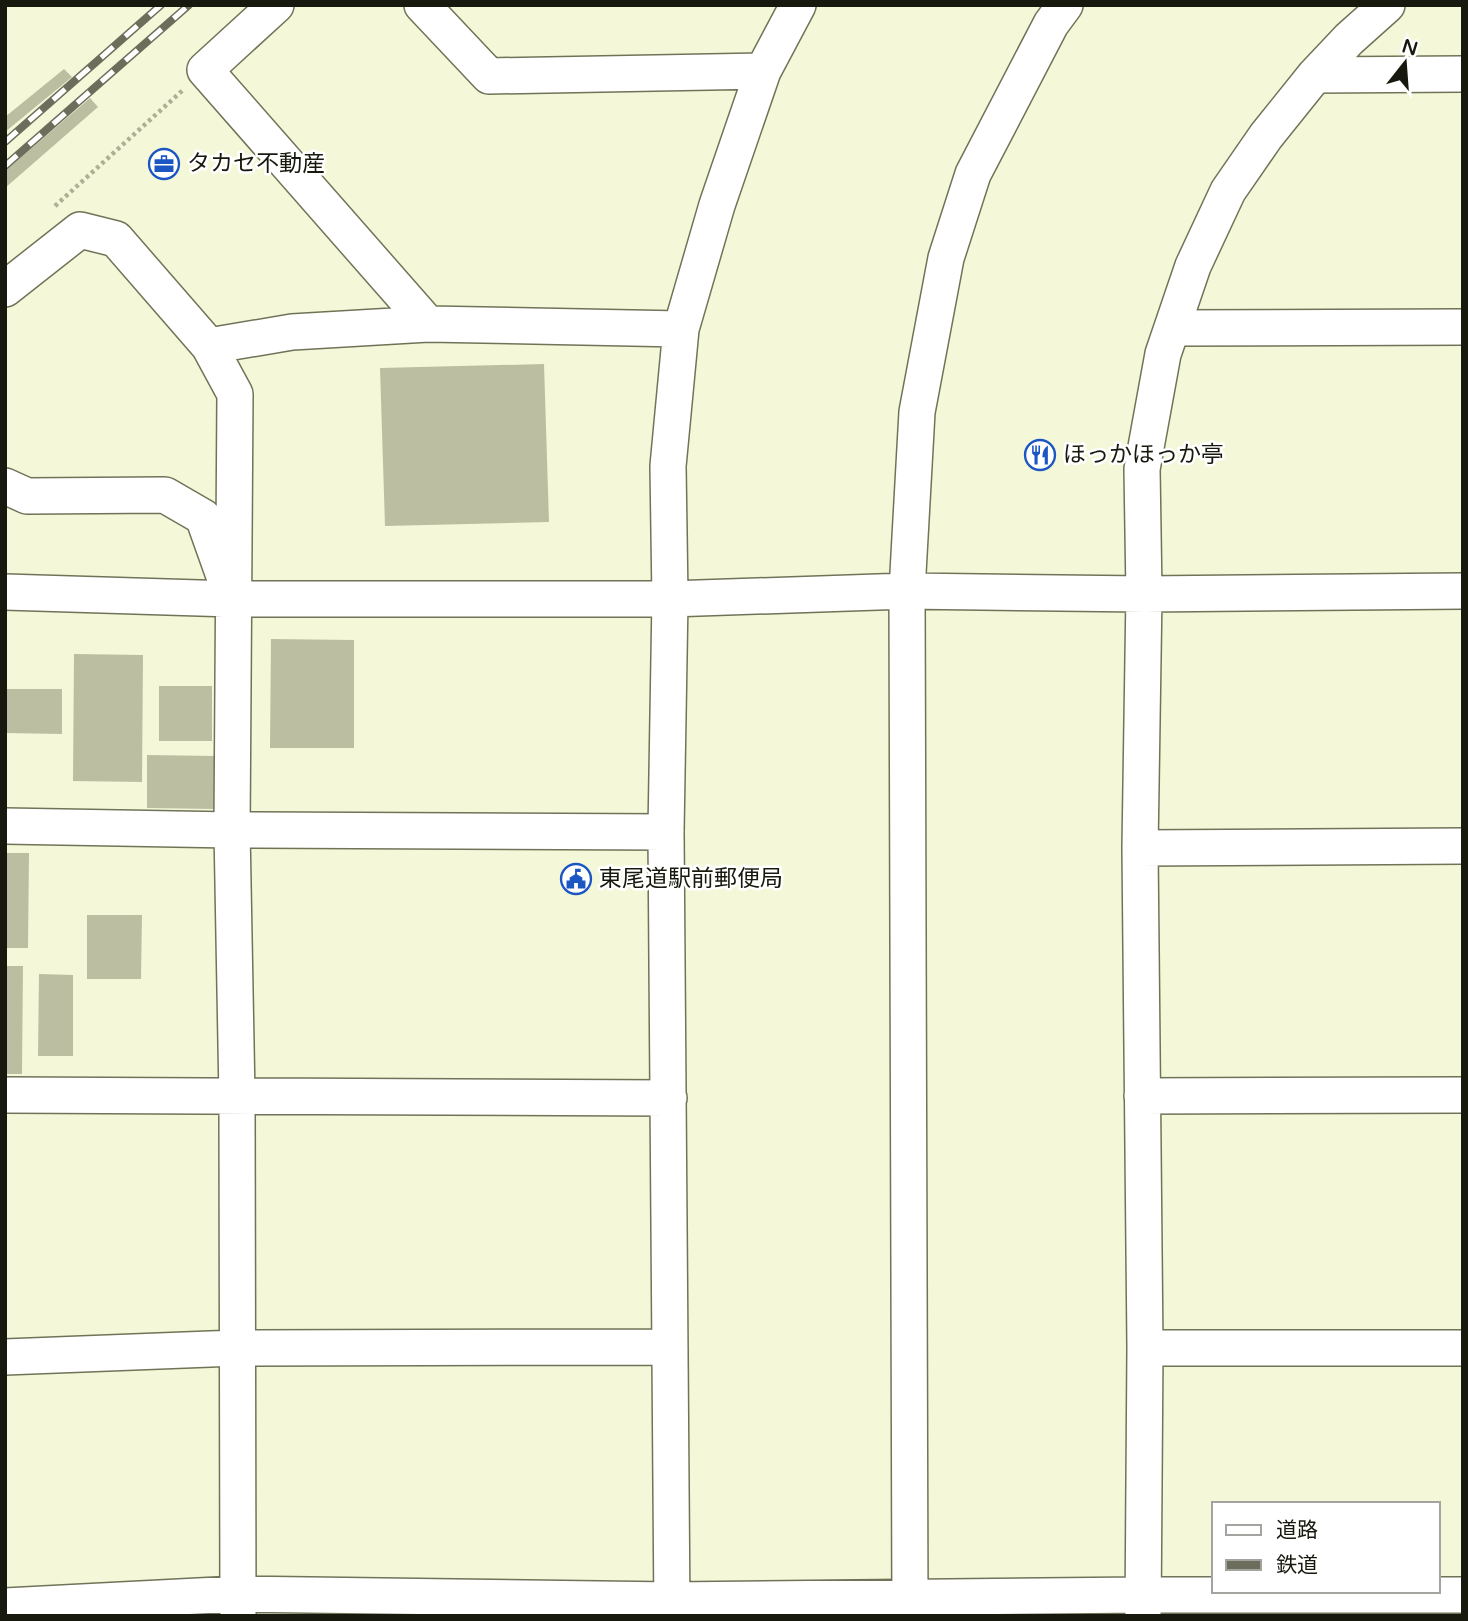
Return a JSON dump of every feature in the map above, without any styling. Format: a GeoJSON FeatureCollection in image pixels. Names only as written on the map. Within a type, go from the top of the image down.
{"type":"FeatureCollection","features":[{"type":"Feature","properties":{"kind":"street"},"geometry":{"type":"LineString","coordinates":[[276,5],[205,71],[428,324]]}},
{"type":"Feature","properties":{"kind":"street"},"geometry":{"type":"LineString","coordinates":[[422,5],[489,76],[763,71]]}},
{"type":"Feature","properties":{"kind":"street"},"geometry":{"type":"LineString","coordinates":[[672,1608],[667,832],[670,599],[668,466],[681,329],[716,205],[763,71],[798,5]]}},
{"type":"Feature","properties":{"kind":"street"},"geometry":{"type":"LineString","coordinates":[[910,1606],[906,591],[917,412],[946,258],[973,174],[1051,24],[1065,5]]}},
{"type":"Feature","properties":{"kind":"street"},"geometry":{"type":"LineString","coordinates":[[1143,1605],[1145,1348],[1140,848],[1144,594],[1142,469],[1163,354],[1193,266],[1228,191],[1266,135],[1315,75],[1349,39],[1387,5]]}},
{"type":"Feature","properties":{"kind":"street"},"geometry":{"type":"LineString","coordinates":[[1315,75],[1463,74]]}},
{"type":"Feature","properties":{"kind":"street"},"geometry":{"type":"LineString","coordinates":[[5,289],[80,230],[116,239],[209,345],[235,394],[232,830],[237,1097],[237,1605]]}},
{"type":"Feature","properties":{"kind":"street"},"geometry":{"type":"LineString","coordinates":[[209,345],[292,332],[428,324],[681,329]]}},
{"type":"Feature","properties":{"kind":"street"},"geometry":{"type":"LineString","coordinates":[[1172,328],[1463,327]]}},
{"type":"Feature","properties":{"kind":"street"},"geometry":{"type":"LineString","coordinates":[[5,486],[27,496],[165,495],[203,517],[232,599]]}},
{"type":"Feature","properties":{"kind":"street"},"geometry":{"type":"LineString","coordinates":[[5,592],[232,599],[670,599],[906,591],[1144,594],[1463,591]]}},
{"type":"Feature","properties":{"kind":"street"},"geometry":{"type":"LineString","coordinates":[[5,826],[667,832]]}},
{"type":"Feature","properties":{"kind":"street"},"geometry":{"type":"LineString","coordinates":[[1140,848],[1463,846]]}},
{"type":"Feature","properties":{"kind":"street"},"geometry":{"type":"LineString","coordinates":[[5,1095],[669,1098]]}},
{"type":"Feature","properties":{"kind":"street"},"geometry":{"type":"LineString","coordinates":[[1142,1096],[1463,1095]]}},
{"type":"Feature","properties":{"kind":"street"},"geometry":{"type":"LineString","coordinates":[[5,1357],[236,1348],[670,1347]]}},
{"type":"Feature","properties":{"kind":"street"},"geometry":{"type":"LineString","coordinates":[[1145,1348],[1463,1348]]}},
{"type":"Feature","properties":{"kind":"street"},"geometry":{"type":"LineString","coordinates":[[5,1606],[672,1608],[1143,1605],[1463,1595]]}},
{"type":"Feature","properties":{"kind":"path"},"geometry":{"type":"LineString","coordinates":[[45,214],[205,71]]}},
{"type":"Feature","properties":{"kind":"building"},"geometry":{"type":"Polygon","coordinates":[[[64,69],[72,77],[5,132],[5,117],[64,69]]]}},
{"type":"Feature","properties":{"kind":"building"},"geometry":{"type":"Polygon","coordinates":[[[90,98],[98,107],[5,188],[5,171],[90,98]]]}},
{"type":"Feature","properties":{"kind":"building"},"geometry":{"type":"Polygon","coordinates":[[[544,364],[549,522],[385,526],[380,368],[544,364]]]}},
{"type":"Feature","properties":{"kind":"building"},"geometry":{"type":"Polygon","coordinates":[[[271,639],[354,640],[354,748],[270,748],[271,639]]]}},
{"type":"Feature","properties":{"kind":"building"},"geometry":{"type":"Polygon","coordinates":[[[74,654],[143,655],[142,782],[73,781],[74,654]]]}},
{"type":"Feature","properties":{"kind":"building"},"geometry":{"type":"Polygon","coordinates":[[[159,686],[212,686],[212,741],[159,741],[159,686]]]}},
{"type":"Feature","properties":{"kind":"building"},"geometry":{"type":"Polygon","coordinates":[[[5,689],[62,689],[62,734],[5,733],[5,689]]]}},
{"type":"Feature","properties":{"kind":"building"},"geometry":{"type":"Polygon","coordinates":[[[147,755],[215,756],[214,809],[147,808],[147,755]]]}},
{"type":"Feature","properties":{"kind":"building"},"geometry":{"type":"Polygon","coordinates":[[[5,853],[29,853],[28,948],[5,948],[5,853]]]}},
{"type":"Feature","properties":{"kind":"building"},"geometry":{"type":"Polygon","coordinates":[[[87,915],[142,915],[141,979],[87,979],[87,915]]]}},
{"type":"Feature","properties":{"kind":"building"},"geometry":{"type":"Polygon","coordinates":[[[5,966],[23,966],[22,1074],[5,1074],[5,966]]]}},
{"type":"Feature","properties":{"kind":"building"},"geometry":{"type":"Polygon","coordinates":[[[39,974],[73,975],[73,1056],[38,1056],[39,974]]]}},
{"type":"Feature","properties":{"kind":"railway"},"geometry":{"type":"LineString","coordinates":[[5,142],[161,5]]}},
{"type":"Feature","properties":{"kind":"railway"},"geometry":{"type":"LineString","coordinates":[[5,166],[189,5]]}},
{"type":"Feature","properties":{"kind":"place","name":"タカセ不動産"},"geometry":{"type":"Point","coordinates":[164,164]}},
{"type":"Feature","properties":{"kind":"place","name":"ほっかほっか亭"},"geometry":{"type":"Point","coordinates":[1040,455]}},
{"type":"Feature","properties":{"kind":"place","name":"東尾道駅前郵便局"},"geometry":{"type":"Point","coordinates":[576,879]}}]}
